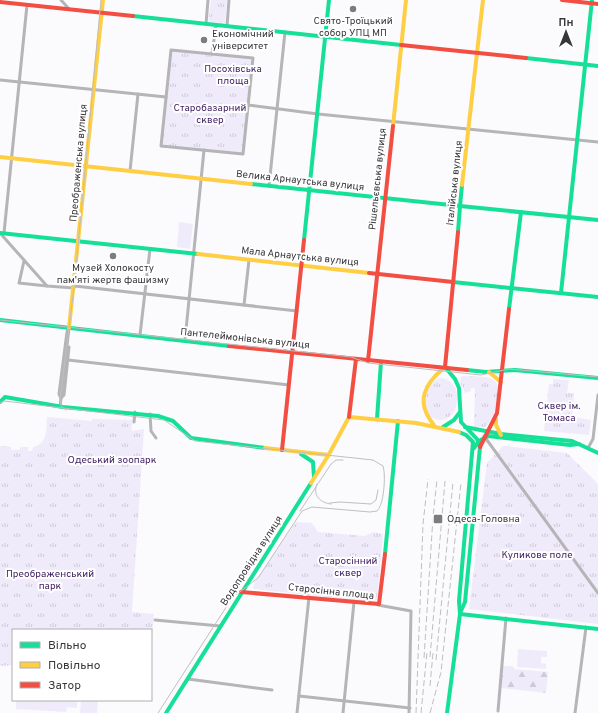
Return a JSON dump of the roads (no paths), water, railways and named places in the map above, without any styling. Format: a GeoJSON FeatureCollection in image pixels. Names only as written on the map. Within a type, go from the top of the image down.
{"type":"FeatureCollection","features":[{"type":"Feature","properties":{"kind":"main road","name":"Преображенська вулиця"},"geometry":{"type":"LineString","coordinates":[[69,328],[75,286],[102,0]]}},
{"type":"Feature","properties":{"kind":"main road"},"geometry":{"type":"LineString","coordinates":[[282,450],[329,0]]}},
{"type":"Feature","properties":{"kind":"main road","name":"Рішельєвська вулиця"},"geometry":{"type":"LineString","coordinates":[[368,361],[406,0]]}},
{"type":"Feature","properties":{"kind":"main road","name":"Італійська вулиця"},"geometry":{"type":"LineString","coordinates":[[445,368],[460,206],[482,0]]}},
{"type":"Feature","properties":{"kind":"main road"},"geometry":{"type":"LineString","coordinates":[[562,0],[592,1],[598,4]]}},
{"type":"Feature","properties":{"kind":"main road"},"geometry":{"type":"LineString","coordinates":[[561,293],[592,1]]}},
{"type":"Feature","properties":{"kind":"main road"},"geometry":{"type":"LineString","coordinates":[[0,2],[598,66]]}},
{"type":"Feature","properties":{"kind":"main road","name":"Велика Арнаутська вулиця"},"geometry":{"type":"LineString","coordinates":[[0,157],[598,220]]}},
{"type":"Feature","properties":{"kind":"main road"},"geometry":{"type":"LineString","coordinates":[[502,436],[496,425],[496,419],[503,372],[521,212]]}},
{"type":"Feature","properties":{"kind":"main road","name":"Мала Арнаутська вулиця"},"geometry":{"type":"LineString","coordinates":[[1,233],[598,297]]}},
{"type":"Feature","properties":{"kind":"main road","name":"Пантелеймонівська вулиця"},"geometry":{"type":"LineString","coordinates":[[0,320],[356,360],[489,372],[515,370],[598,378]]}},
{"type":"Feature","properties":{"kind":"main road"},"geometry":{"type":"LineString","coordinates":[[356,360],[349,417],[443,426],[467,434],[472,439],[474,448],[459,601],[460,614],[447,713]]}},
{"type":"Feature","properties":{"kind":"main road"},"geometry":{"type":"LineString","coordinates":[[377,419],[381,362]]}},
{"type":"Feature","properties":{"kind":"main road"},"geometry":{"type":"LineString","coordinates":[[434,426],[424,413],[423,396],[430,380],[445,368],[455,379],[461,391],[461,422],[474,435],[482,438],[502,436],[572,442],[598,453]]}},
{"type":"Feature","properties":{"kind":"main road"},"geometry":{"type":"LineString","coordinates":[[489,372],[501,382]]}},
{"type":"Feature","properties":{"kind":"main road"},"geometry":{"type":"LineString","coordinates":[[0,402],[2,397],[60,406],[158,416],[173,421],[195,439],[329,455]]}},
{"type":"Feature","properties":{"kind":"main road"},"geometry":{"type":"LineString","coordinates":[[443,426],[454,420],[460,412]]}},
{"type":"Feature","properties":{"kind":"main road","name":"Водопровідна вулиця"},"geometry":{"type":"LineString","coordinates":[[166,713],[241,592],[329,455],[349,417]]}},
{"type":"Feature","properties":{"kind":"main road"},"geometry":{"type":"LineString","coordinates":[[474,448],[496,419]]}},
{"type":"Feature","properties":{"kind":"main road","name":"Старосінна площа"},"geometry":{"type":"LineString","coordinates":[[241,592],[309,597],[376,605],[379,604],[381,599],[398,421]]}},
{"type":"Feature","properties":{"kind":"main road"},"geometry":{"type":"LineString","coordinates":[[465,427],[487,431],[502,436]]}},
{"type":"Feature","properties":{"kind":"main road"},"geometry":{"type":"LineString","coordinates":[[460,614],[465,602],[482,438]]}},
{"type":"Feature","properties":{"kind":"main road"},"geometry":{"type":"LineString","coordinates":[[299,452],[313,462],[314,477]]}},
{"type":"Feature","properties":{"kind":"main road"},"geometry":{"type":"LineString","coordinates":[[460,614],[598,629]]}},
{"type":"Feature","properties":{"kind":"street"},"geometry":{"type":"LineString","coordinates":[[61,0],[70,9]]}},
{"type":"Feature","properties":{"kind":"street"},"geometry":{"type":"LineString","coordinates":[[206,24],[208,0]]}},
{"type":"Feature","properties":{"kind":"street"},"geometry":{"type":"LineString","coordinates":[[226,26],[229,0]]}},
{"type":"Feature","properties":{"kind":"street"},"geometry":{"type":"LineString","coordinates":[[27,5],[1,233],[24,261],[48,286]]}},
{"type":"Feature","properties":{"kind":"street"},"geometry":{"type":"LineString","coordinates":[[212,54],[216,25]]}},
{"type":"Feature","properties":{"kind":"street"},"geometry":{"type":"LineString","coordinates":[[269,186],[285,32]]}},
{"type":"Feature","properties":{"kind":"street"},"geometry":{"type":"LineString","coordinates":[[171,50],[212,54],[253,58],[243,154],[161,146],[171,50]]}},
{"type":"Feature","properties":{"kind":"street"},"geometry":{"type":"LineString","coordinates":[[0,80],[166,97]]}},
{"type":"Feature","properties":{"kind":"street"},"geometry":{"type":"LineString","coordinates":[[130,171],[138,94]]}},
{"type":"Feature","properties":{"kind":"street"},"geometry":{"type":"LineString","coordinates":[[248,105],[318,114],[598,142]]}},
{"type":"Feature","properties":{"kind":"street"},"geometry":{"type":"LineString","coordinates":[[185,340],[204,150]]}},
{"type":"Feature","properties":{"kind":"street"},"geometry":{"type":"LineString","coordinates":[[140,335],[150,248]]}},
{"type":"Feature","properties":{"kind":"street"},"geometry":{"type":"LineString","coordinates":[[244,305],[249,260]]}},
{"type":"Feature","properties":{"kind":"street"},"geometry":{"type":"LineString","coordinates":[[24,261],[19,283],[74,288],[75,286],[297,311]]}},
{"type":"Feature","properties":{"kind":"street","name":"Преображенська вулиця"},"geometry":{"type":"LineString","coordinates":[[61,398],[64,395],[68,360],[71,332],[69,328]]}},
{"type":"Feature","properties":{"kind":"street","name":"Преображенська вулиця"},"geometry":{"type":"LineString","coordinates":[[60,406],[69,328]]}},
{"type":"Feature","properties":{"kind":"street"},"geometry":{"type":"LineString","coordinates":[[68,360],[289,385]]}},
{"type":"Feature","properties":{"kind":"street"},"geometry":{"type":"LineString","coordinates":[[588,448],[593,439],[598,395]]}},
{"type":"Feature","properties":{"kind":"street"},"geometry":{"type":"LineString","coordinates":[[134,422],[135,413]]}},
{"type":"Feature","properties":{"kind":"street"},"geometry":{"type":"LineString","coordinates":[[150,415],[151,431],[156,438]]}},
{"type":"Feature","properties":{"kind":"street"},"geometry":{"type":"LineString","coordinates":[[482,438],[598,593]]}},
{"type":"Feature","properties":{"kind":"street"},"geometry":{"type":"LineString","coordinates":[[297,713],[309,597]]}},
{"type":"Feature","properties":{"kind":"street"},"geometry":{"type":"LineString","coordinates":[[343,713],[354,602]]}},
{"type":"Feature","properties":{"kind":"street"},"geometry":{"type":"LineString","coordinates":[[376,605],[411,611],[409,713]]}},
{"type":"Feature","properties":{"kind":"street"},"geometry":{"type":"LineString","coordinates":[[498,711],[506,618]]}},
{"type":"Feature","properties":{"kind":"street"},"geometry":{"type":"LineString","coordinates":[[155,620],[220,626]]}},
{"type":"Feature","properties":{"kind":"street"},"geometry":{"type":"LineString","coordinates":[[575,713],[586,627]]}},
{"type":"Feature","properties":{"kind":"street"},"geometry":{"type":"LineString","coordinates":[[188,679],[272,690]]}},
{"type":"Feature","properties":{"kind":"street"},"geometry":{"type":"LineString","coordinates":[[298,696],[410,708]]}},
{"type":"Feature","properties":{"kind":"tram line"},"geometry":{"type":"LineString","coordinates":[[66,410],[61,406],[60,399],[74,288],[101,0]]}},
{"type":"Feature","properties":{"kind":"tram line"},"geometry":{"type":"LineString","coordinates":[[0,320],[351,357],[368,363],[481,375],[509,369],[598,377]]}},
{"type":"Feature","properties":{"kind":"tram line"},"geometry":{"type":"LineString","coordinates":[[0,403],[4,401],[164,420],[195,441],[373,460],[383,466],[384,490],[381,503],[377,511],[370,512],[312,507],[302,511],[258,578],[232,598],[158,713]]}},
{"type":"Feature","properties":{"kind":"tram line"},"geometry":{"type":"LineString","coordinates":[[300,511],[331,464],[336,460],[343,460]]}},
{"type":"Feature","properties":{"kind":"tram line"},"geometry":{"type":"LineString","coordinates":[[317,484],[316,492],[318,498],[331,504]]}},
{"type":"Feature","properties":{"kind":"tram line"},"geometry":{"type":"LineString","coordinates":[[330,503],[340,502],[371,504],[376,500],[378,490]]}},
{"type":"Feature","properties":{"kind":"railway"},"geometry":{"type":"LineString","coordinates":[[416,713],[423,524],[428,479]]}},
{"type":"Feature","properties":{"kind":"railway"},"geometry":{"type":"LineString","coordinates":[[424,658],[433,517],[437,480]]}},
{"type":"Feature","properties":{"kind":"railway"},"geometry":{"type":"LineString","coordinates":[[430,657],[445,481]]}},
{"type":"Feature","properties":{"kind":"railway"},"geometry":{"type":"LineString","coordinates":[[436,660],[453,482]]}},
{"type":"Feature","properties":{"kind":"railway"},"geometry":{"type":"LineString","coordinates":[[430,713],[441,672],[461,483]]}},
{"type":"Feature","properties":{"kind":"railway"},"geometry":{"type":"LineString","coordinates":[[421,713],[427,652]]}},
{"type":"Feature","properties":{"kind":"railway"},"geometry":{"type":"LineString","coordinates":[[430,686],[433,653]]}},
{"type":"Feature","properties":{"kind":"place","name":"Свято-Троїцький собор УПЦ МП"},"geometry":{"type":"Point","coordinates":[353,9]}},
{"type":"Feature","properties":{"kind":"place","name":"Економічний університет"},"geometry":{"type":"Point","coordinates":[204,40]}},
{"type":"Feature","properties":{"kind":"place","name":"Музей Холокосту пам'яті жертв фашизму"},"geometry":{"type":"Point","coordinates":[113,256]}},
{"type":"Feature","properties":{"kind":"place","name":"Одеса-Головна"},"geometry":{"type":"Point","coordinates":[438,519]}},
{"type":"Feature","properties":{"kind":"park label","name":"Посохівська площа"},"geometry":{"type":"Point","coordinates":[233,74]}},
{"type":"Feature","properties":{"kind":"park label","name":"Старобазарний сквер"},"geometry":{"type":"Point","coordinates":[210,114]}},
{"type":"Feature","properties":{"kind":"park label","name":"Сквер ім. Томаса"},"geometry":{"type":"Point","coordinates":[559,412]}},
{"type":"Feature","properties":{"kind":"park label","name":"Одеський зоопарк"},"geometry":{"type":"Point","coordinates":[112,460]}},
{"type":"Feature","properties":{"kind":"park label","name":"Куликове поле"},"geometry":{"type":"Point","coordinates":[537,555]}},
{"type":"Feature","properties":{"kind":"park label","name":"Старосінний сквер"},"geometry":{"type":"Point","coordinates":[348,566]}},
{"type":"Feature","properties":{"kind":"park label","name":"Преображенський парк"},"geometry":{"type":"Point","coordinates":[50,580]}}]}
